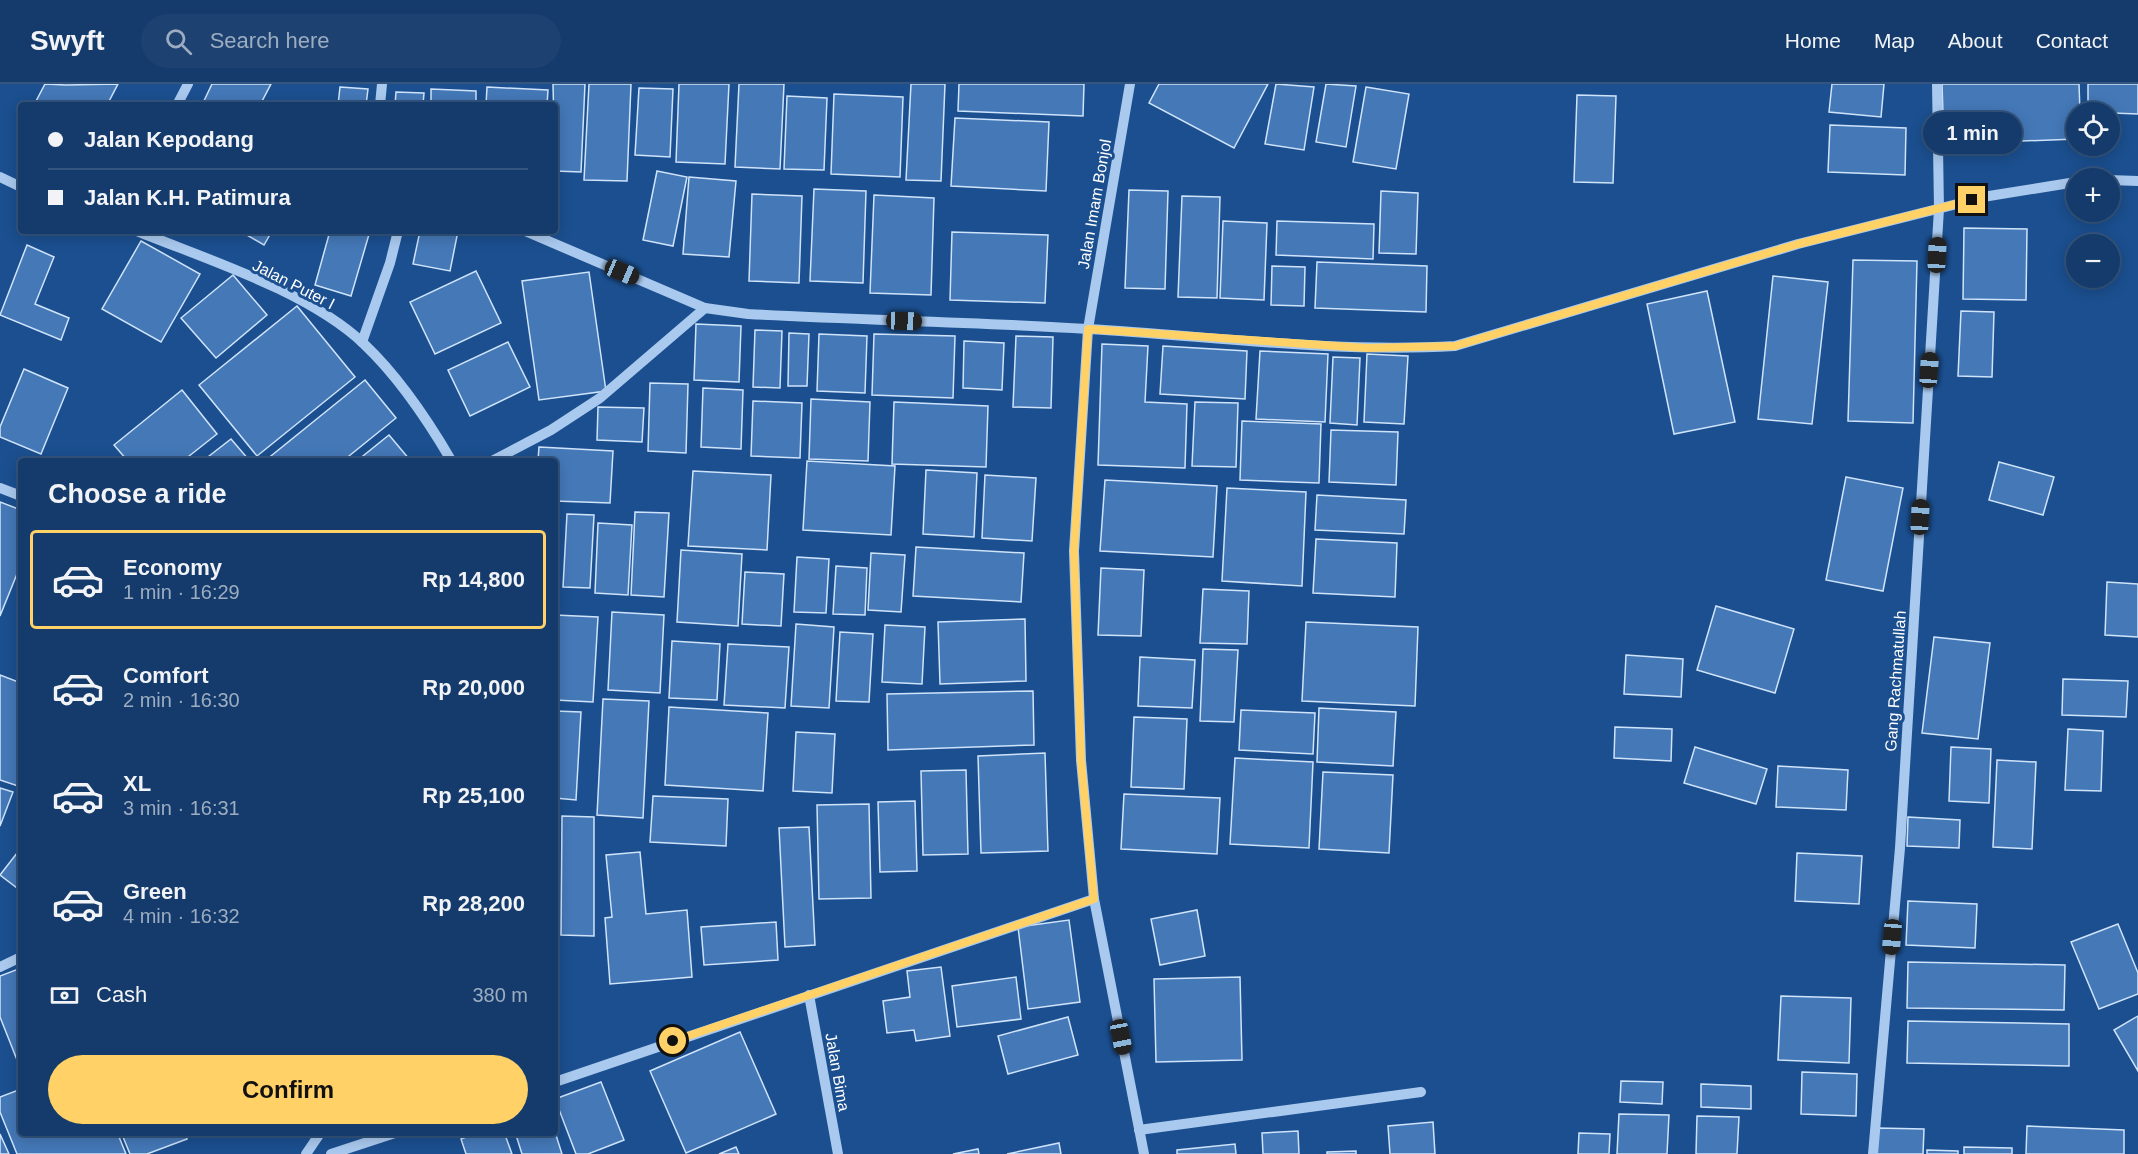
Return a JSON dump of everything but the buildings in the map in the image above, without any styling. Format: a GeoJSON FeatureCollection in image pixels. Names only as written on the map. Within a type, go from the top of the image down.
{"type":"FeatureCollection","features":[{"type":"Feature","properties":{"kind":"street"},"geometry":{"type":"LineString","coordinates":[[179,102],[188,84]]}},
{"type":"Feature","properties":{"kind":"street"},"geometry":{"type":"LineString","coordinates":[[380,102],[382,84]]}},
{"type":"Feature","properties":{"kind":"street","name":"Jalan Imam Bonjol"},"geometry":{"type":"LineString","coordinates":[[1130,84],[1088,329],[1074,551],[1081,760],[1094,899],[1144,1154]]}},
{"type":"Feature","properties":{"kind":"street","name":"Gang Rachmatullah"},"geometry":{"type":"LineString","coordinates":[[1873,1154],[1900,848],[1940,209],[1937,84]]}},
{"type":"Feature","properties":{"kind":"street"},"geometry":{"type":"LineString","coordinates":[[0,177],[18,186]]}},
{"type":"Feature","properties":{"kind":"street"},"geometry":{"type":"LineString","coordinates":[[2120,180],[2138,181]]}},
{"type":"Feature","properties":{"kind":"street"},"geometry":{"type":"LineString","coordinates":[[532,234],[705,308],[759,315],[1088,329],[1367,348],[1455,346],[1798,244],[1989,196],[2066,184]]}},
{"type":"Feature","properties":{"kind":"street","name":"Jalan Puter I"},"geometry":{"type":"LineString","coordinates":[[144,234],[261,282],[320,311],[362,342],[409,396],[450,458]]}},
{"type":"Feature","properties":{"kind":"street"},"geometry":{"type":"LineString","coordinates":[[362,342],[390,263],[397,234]]}},
{"type":"Feature","properties":{"kind":"street"},"geometry":{"type":"LineString","coordinates":[[498,458],[551,430],[600,398],[705,308]]}},
{"type":"Feature","properties":{"kind":"street"},"geometry":{"type":"LineString","coordinates":[[0,488],[18,495]]}},
{"type":"Feature","properties":{"kind":"street"},"geometry":{"type":"LineString","coordinates":[[558,1081],[1094,899]]}},
{"type":"Feature","properties":{"kind":"street"},"geometry":{"type":"LineString","coordinates":[[0,967],[18,958]]}},
{"type":"Feature","properties":{"kind":"street","name":"Jalan Bima"},"geometry":{"type":"LineString","coordinates":[[809,995],[838,1154]]}},
{"type":"Feature","properties":{"kind":"street"},"geometry":{"type":"LineString","coordinates":[[1139,1130],[1421,1092]]}},
{"type":"Feature","properties":{"kind":"street"},"geometry":{"type":"LineString","coordinates":[[306,1154],[318,1136]]}},
{"type":"Feature","properties":{"kind":"street"},"geometry":{"type":"LineString","coordinates":[[331,1154],[386,1136]]}},
{"type":"Feature","properties":{"kind":"route"},"geometry":{"type":"LineString","coordinates":[[673,1041],[1094,899],[1081,760],[1074,551],[1088,329],[1249,342],[1367,348],[1455,346],[1798,244],[1972,200]]}}]}
